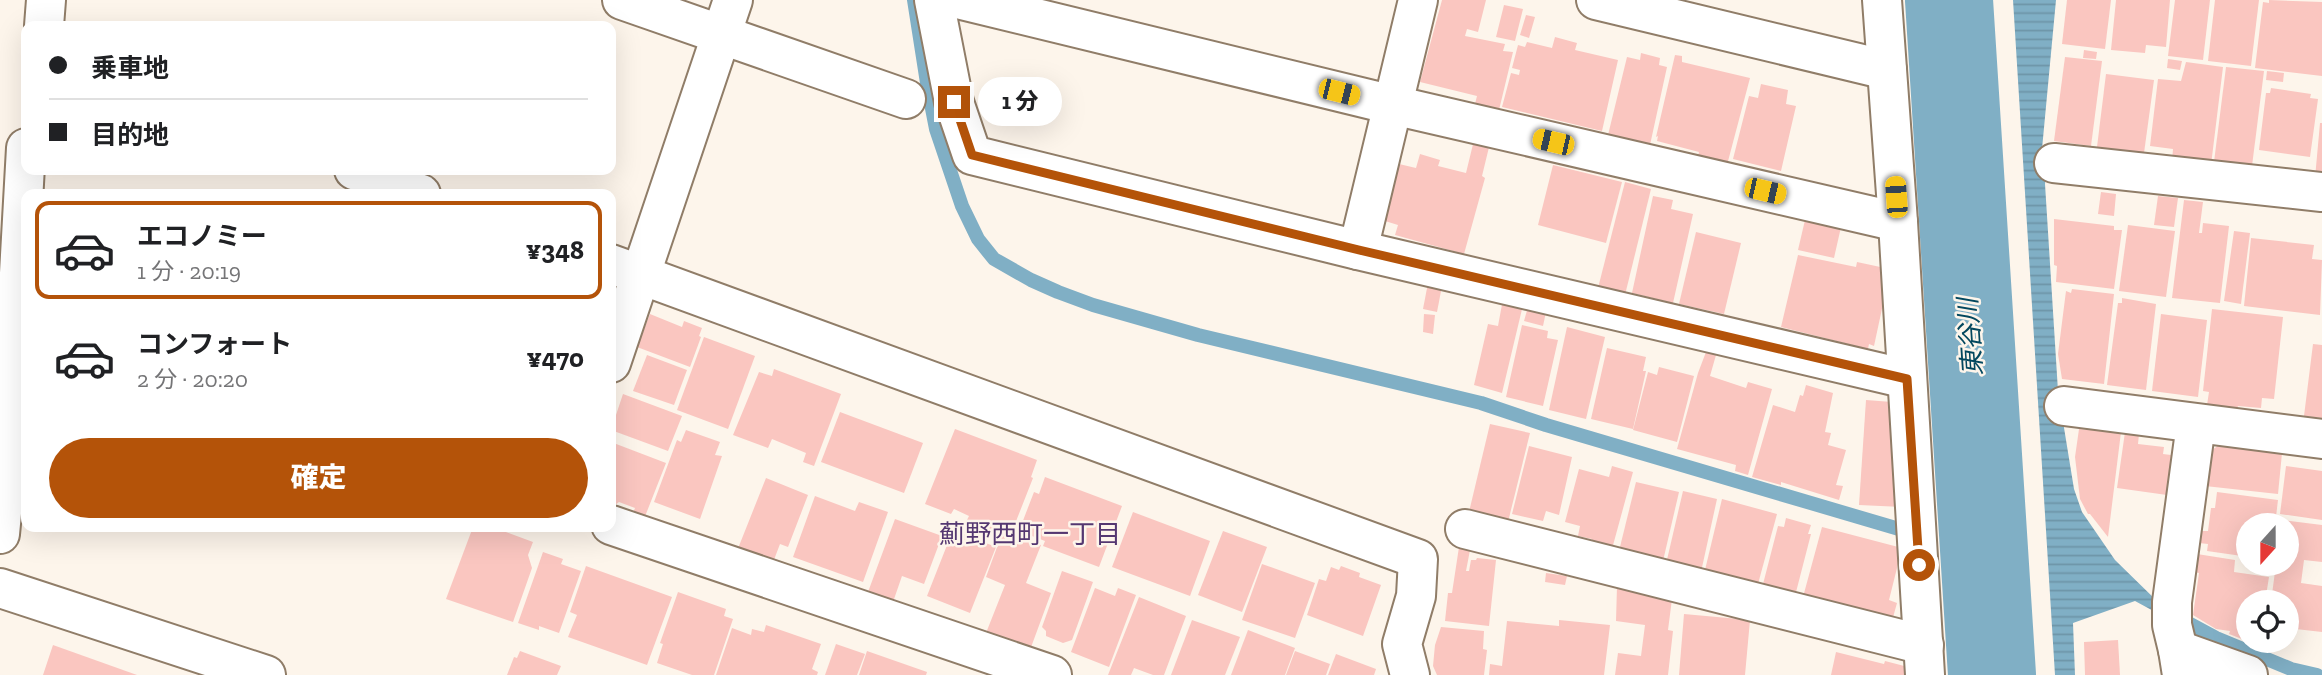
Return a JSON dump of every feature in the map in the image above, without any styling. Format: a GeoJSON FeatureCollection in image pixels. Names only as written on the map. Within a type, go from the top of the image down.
{"type":"FeatureCollection","features":[{"type":"Feature","properties":{"kind":"street"},"geometry":{"type":"LineString","coordinates":[[44,21],[46,0]]}},
{"type":"Feature","properties":{"kind":"street"},"geometry":{"type":"LineString","coordinates":[[622,0],[906,99]]}},
{"type":"Feature","properties":{"kind":"street"},"geometry":{"type":"LineString","coordinates":[[616,332],[626,269],[721,36],[733,0]]}},
{"type":"Feature","properties":{"kind":"street"},"geometry":{"type":"LineString","coordinates":[[934,0],[954,102],[972,155],[1359,250],[1907,379]]}},
{"type":"Feature","properties":{"kind":"street"},"geometry":{"type":"LineString","coordinates":[[962,0],[1898,222]]}},
{"type":"Feature","properties":{"kind":"street"},"geometry":{"type":"LineString","coordinates":[[1359,250],[1418,0]]}},
{"type":"Feature","properties":{"kind":"street"},"geometry":{"type":"LineString","coordinates":[[1596,0],[1887,70]]}},
{"type":"Feature","properties":{"kind":"street"},"geometry":{"type":"LineString","coordinates":[[1465,529],[1924,660],[1882,0]]}},
{"type":"Feature","properties":{"kind":"street"},"geometry":{"type":"LineString","coordinates":[[0,143],[21,149]]}},
{"type":"Feature","properties":{"kind":"street"},"geometry":{"type":"LineString","coordinates":[[2054,163],[2322,192]]}},
{"type":"Feature","properties":{"kind":"street"},"geometry":{"type":"LineString","coordinates":[[368,175],[407,189]]}},
{"type":"Feature","properties":{"kind":"street"},"geometry":{"type":"LineString","coordinates":[[0,534],[21,239]]}},
{"type":"Feature","properties":{"kind":"street"},"geometry":{"type":"LineString","coordinates":[[626,269],[1418,559],[1416,596],[1402,644],[1410,675]]}},
{"type":"Feature","properties":{"kind":"street"},"geometry":{"type":"LineString","coordinates":[[2064,407],[2322,439]]}},
{"type":"Feature","properties":{"kind":"street"},"geometry":{"type":"LineString","coordinates":[[2196,424],[2176,638],[2248,675]]}},
{"type":"Feature","properties":{"kind":"street"},"geometry":{"type":"LineString","coordinates":[[616,527],[1052,675]]}},
{"type":"Feature","properties":{"kind":"street"},"geometry":{"type":"LineString","coordinates":[[0,587],[266,675]]}},
{"type":"Feature","properties":{"kind":"water"},"geometry":{"type":"Polygon","coordinates":[[[2013,0],[2056,0],[2042,149],[2048,152],[2045,184],[2058,391],[2074,489],[2082,512],[2115,560],[2159,603],[2159,614],[2135,601],[2073,623],[2075,675],[2055,675],[2013,0]]]}},
{"type":"Feature","properties":{"kind":"building"},"geometry":{"type":"Polygon","coordinates":[[[1442,0],[1486,0],[1478,32],[1467,29],[1465,36],[1505,44],[1503,51],[1513,52],[1499,110],[1475,104],[1477,96],[1420,82],[1442,0]]]}},
{"type":"Feature","properties":{"kind":"building"},"geometry":{"type":"Polygon","coordinates":[[[2067,0],[2111,0],[2105,49],[2062,44],[2067,0]]]}},
{"type":"Feature","properties":{"kind":"building"},"geometry":{"type":"Polygon","coordinates":[[[2116,0],[2170,0],[2166,47],[2146,45],[2145,53],[2111,50],[2116,0]]]}},
{"type":"Feature","properties":{"kind":"building"},"geometry":{"type":"Polygon","coordinates":[[[2175,0],[2210,0],[2203,60],[2168,56],[2175,0]]]}},
{"type":"Feature","properties":{"kind":"building"},"geometry":{"type":"Polygon","coordinates":[[[2215,0],[2259,0],[2251,66],[2208,61],[2215,0]]]}},
{"type":"Feature","properties":{"kind":"building"},"geometry":{"type":"Polygon","coordinates":[[[2269,0],[2322,2],[2322,76],[2255,68],[2263,2],[2269,3],[2269,0]]]}},
{"type":"Feature","properties":{"kind":"building"},"geometry":{"type":"Polygon","coordinates":[[[1504,5],[1523,9],[1515,41],[1496,37],[1504,5]]]}},
{"type":"Feature","properties":{"kind":"building"},"geometry":{"type":"Polygon","coordinates":[[[1526,15],[1535,17],[1529,38],[1520,35],[1526,15]]]}},
{"type":"Feature","properties":{"kind":"building"},"geometry":{"type":"Polygon","coordinates":[[[1555,37],[1577,43],[1575,50],[1618,60],[1602,131],[1502,107],[1511,73],[1519,75],[1520,70],[1512,68],[1518,45],[1525,47],[1527,42],[1552,48],[1555,37]]]}},
{"type":"Feature","properties":{"kind":"building"},"geometry":{"type":"Polygon","coordinates":[[[2084,50],[2097,52],[2096,59],[2083,58],[2084,50]]]}},
{"type":"Feature","properties":{"kind":"building"},"geometry":{"type":"Polygon","coordinates":[[[1641,53],[1660,58],[1659,65],[1667,67],[1650,145],[1608,135],[1627,57],[1640,60],[1641,53]]]}},
{"type":"Feature","properties":{"kind":"building"},"geometry":{"type":"Polygon","coordinates":[[[1675,55],[1682,56],[1682,62],[1750,78],[1727,165],[1698,156],[1699,152],[1657,141],[1675,55]]]}},
{"type":"Feature","properties":{"kind":"building"},"geometry":{"type":"Polygon","coordinates":[[[2065,57],[2102,61],[2091,146],[2054,141],[2065,57]]]}},
{"type":"Feature","properties":{"kind":"building"},"geometry":{"type":"Polygon","coordinates":[[[2168,59],[2182,61],[2180,70],[2167,68],[2168,59]]]}},
{"type":"Feature","properties":{"kind":"building"},"geometry":{"type":"Polygon","coordinates":[[[2186,62],[2223,67],[2211,165],[2172,161],[2173,149],[2150,146],[2158,79],[2181,81],[2186,62]]]}},
{"type":"Feature","properties":{"kind":"building"},"geometry":{"type":"Polygon","coordinates":[[[2226,67],[2264,71],[2252,166],[2214,162],[2226,67]]]}},
{"type":"Feature","properties":{"kind":"building"},"geometry":{"type":"Polygon","coordinates":[[[2267,71],[2284,73],[2283,82],[2266,80],[2267,71]]]}},
{"type":"Feature","properties":{"kind":"building"},"geometry":{"type":"Polygon","coordinates":[[[2106,74],[2154,80],[2144,153],[2097,147],[2106,74]]]}},
{"type":"Feature","properties":{"kind":"building"},"geometry":{"type":"Polygon","coordinates":[[[1761,84],[1788,90],[1786,104],[1796,106],[1781,171],[1733,159],[1749,96],[1758,98],[1761,84]]]}},
{"type":"Feature","properties":{"kind":"building"},"geometry":{"type":"Polygon","coordinates":[[[2271,88],[2311,94],[2310,98],[2318,99],[2310,157],[2259,150],[2266,93],[2270,93],[2271,88]]]}},
{"type":"Feature","properties":{"kind":"building"},"geometry":{"type":"Polygon","coordinates":[[[2322,123],[2322,179],[2315,178],[2322,123]]]}},
{"type":"Feature","properties":{"kind":"building"},"geometry":{"type":"Polygon","coordinates":[[[1474,140],[1490,143],[1482,176],[1485,178],[1464,254],[1395,235],[1398,225],[1385,221],[1399,164],[1416,168],[1420,154],[1440,160],[1438,166],[1466,173],[1474,140]]]}},
{"type":"Feature","properties":{"kind":"building"},"geometry":{"type":"Polygon","coordinates":[[[1553,165],[1622,182],[1606,243],[1538,225],[1553,165]]]}},
{"type":"Feature","properties":{"kind":"building"},"geometry":{"type":"Polygon","coordinates":[[[1625,182],[1651,189],[1625,295],[1598,288],[1625,182]]]}},
{"type":"Feature","properties":{"kind":"building"},"geometry":{"type":"Polygon","coordinates":[[[2101,192],[2116,194],[2114,216],[2098,214],[2101,192]]]}},
{"type":"Feature","properties":{"kind":"building"},"geometry":{"type":"Polygon","coordinates":[[[1653,196],[1673,200],[1671,209],[1693,214],[1673,303],[1632,293],[1653,196]]]}},
{"type":"Feature","properties":{"kind":"building"},"geometry":{"type":"Polygon","coordinates":[[[2158,196],[2178,198],[2174,227],[2154,225],[2158,196]]]}},
{"type":"Feature","properties":{"kind":"building"},"geometry":{"type":"Polygon","coordinates":[[[2184,200],[2203,202],[2199,233],[2202,233],[2203,223],[2229,226],[2220,303],[2172,298],[2184,200]]]}},
{"type":"Feature","properties":{"kind":"building"},"geometry":{"type":"Polygon","coordinates":[[[2054,219],[2114,226],[2114,230],[2122,230],[2114,289],[2056,282],[2054,219]]]}},
{"type":"Feature","properties":{"kind":"building"},"geometry":{"type":"Polygon","coordinates":[[[1805,220],[1841,227],[1834,258],[1798,250],[1805,220]]]}},
{"type":"Feature","properties":{"kind":"building"},"geometry":{"type":"Polygon","coordinates":[[[2128,225],[2175,231],[2166,297],[2119,291],[2128,225]]]}},
{"type":"Feature","properties":{"kind":"building"},"geometry":{"type":"Polygon","coordinates":[[[2234,231],[2250,233],[2241,304],[2224,301],[2234,231]]]}},
{"type":"Feature","properties":{"kind":"building"},"geometry":{"type":"Polygon","coordinates":[[[1696,232],[1741,243],[1724,314],[1679,304],[1696,232]]]}},
{"type":"Feature","properties":{"kind":"building"},"geometry":{"type":"Polygon","coordinates":[[[2251,238],[2314,245],[2312,259],[2322,260],[2320,315],[2244,306],[2251,238]]]}},
{"type":"Feature","properties":{"kind":"building"},"geometry":{"type":"Polygon","coordinates":[[[1798,255],[1856,267],[1857,262],[1885,268],[1882,290],[1886,290],[1874,346],[1869,344],[1868,349],[1781,327],[1798,255]]]}},
{"type":"Feature","properties":{"kind":"building"},"geometry":{"type":"Polygon","coordinates":[[[1428,283],[1442,286],[1437,312],[1423,309],[1428,283]]]}},
{"type":"Feature","properties":{"kind":"building"},"geometry":{"type":"Polygon","coordinates":[[[2072,289],[2114,294],[2104,384],[2062,379],[2058,354],[2066,291],[2071,293],[2072,289]]]}},
{"type":"Feature","properties":{"kind":"building"},"geometry":{"type":"Polygon","coordinates":[[[2122,298],[2156,304],[2146,390],[2107,385],[2118,303],[2122,303],[2122,298]]]}},
{"type":"Feature","properties":{"kind":"building"},"geometry":{"type":"Polygon","coordinates":[[[1503,299],[1523,305],[1502,393],[1474,385],[1488,324],[1498,326],[1503,299]]]}},
{"type":"Feature","properties":{"kind":"building"},"geometry":{"type":"Polygon","coordinates":[[[1528,307],[1546,312],[1543,326],[1524,321],[1528,307]]]}},
{"type":"Feature","properties":{"kind":"building"},"geometry":{"type":"Polygon","coordinates":[[[2212,309],[2283,317],[2274,399],[2262,398],[2261,408],[2238,406],[2237,409],[2207,405],[2209,392],[2203,391],[2212,309]]]}},
{"type":"Feature","properties":{"kind":"building"},"geometry":{"type":"Polygon","coordinates":[[[650,314],[682,327],[684,321],[702,328],[690,367],[637,347],[650,314]]]}},
{"type":"Feature","properties":{"kind":"building"},"geometry":{"type":"Polygon","coordinates":[[[1424,314],[1435,315],[1433,334],[1423,332],[1424,314]]]}},
{"type":"Feature","properties":{"kind":"building"},"geometry":{"type":"Polygon","coordinates":[[[2161,314],[2207,320],[2198,397],[2152,391],[2161,314]]]}},
{"type":"Feature","properties":{"kind":"building"},"geometry":{"type":"Polygon","coordinates":[[[1522,325],[1548,331],[1547,338],[1558,340],[1543,406],[1506,397],[1522,325]]]}},
{"type":"Feature","properties":{"kind":"building"},"geometry":{"type":"Polygon","coordinates":[[[1567,327],[1605,337],[1586,419],[1549,410],[1567,327]]]}},
{"type":"Feature","properties":{"kind":"building"},"geometry":{"type":"Polygon","coordinates":[[[704,337],[755,356],[728,429],[677,410],[704,337]]]}},
{"type":"Feature","properties":{"kind":"building"},"geometry":{"type":"Polygon","coordinates":[[[2313,344],[2322,345],[2322,418],[2304,416],[2313,344]]]}},
{"type":"Feature","properties":{"kind":"building"},"geometry":{"type":"Polygon","coordinates":[[[1607,348],[1646,357],[1643,371],[1646,371],[1633,429],[1591,419],[1607,348]]]}},
{"type":"Feature","properties":{"kind":"building"},"geometry":{"type":"Polygon","coordinates":[[[1706,352],[1716,355],[1710,376],[1746,388],[1748,382],[1772,389],[1748,475],[1735,471],[1736,465],[1677,449],[1706,352]]]}},
{"type":"Feature","properties":{"kind":"building"},"geometry":{"type":"Polygon","coordinates":[[[647,355],[687,370],[674,405],[633,391],[647,355]]]}},
{"type":"Feature","properties":{"kind":"building"},"geometry":{"type":"Polygon","coordinates":[[[1659,367],[1694,376],[1677,442],[1633,430],[1648,372],[1657,375],[1659,367]]]}},
{"type":"Feature","properties":{"kind":"building"},"geometry":{"type":"Polygon","coordinates":[[[774,369],[841,394],[814,466],[803,462],[806,453],[772,439],[768,448],[733,435],[759,372],[772,376],[774,369]]]}},
{"type":"Feature","properties":{"kind":"building"},"geometry":{"type":"Polygon","coordinates":[[[1806,385],[1833,393],[1825,432],[1831,433],[1828,445],[1846,450],[1836,485],[1843,486],[1839,500],[1781,482],[1781,485],[1752,477],[1773,405],[1795,412],[1806,385]]]}},
{"type":"Feature","properties":{"kind":"building"},"geometry":{"type":"Polygon","coordinates":[[[623,394],[682,416],[668,451],[616,432],[616,415],[623,394]]]}},
{"type":"Feature","properties":{"kind":"building"},"geometry":{"type":"Polygon","coordinates":[[[1866,400],[1892,402],[1902,507],[1859,505],[1866,400]]]}},
{"type":"Feature","properties":{"kind":"building"},"geometry":{"type":"Polygon","coordinates":[[[840,412],[923,443],[904,493],[821,462],[840,412]]]}},
{"type":"Feature","properties":{"kind":"building"},"geometry":{"type":"Polygon","coordinates":[[[1490,424],[1530,433],[1508,522],[1469,512],[1490,424]]]}},
{"type":"Feature","properties":{"kind":"building"},"geometry":{"type":"Polygon","coordinates":[[[955,429],[1037,460],[1031,477],[1033,478],[1009,533],[1041,545],[1026,583],[1051,593],[1030,650],[986,633],[1005,585],[986,577],[1003,531],[1000,529],[998,535],[986,530],[988,527],[967,520],[969,516],[954,509],[951,514],[925,504],[955,429]]]}},
{"type":"Feature","properties":{"kind":"building"},"geometry":{"type":"Polygon","coordinates":[[[2079,429],[2121,432],[2108,537],[2088,514],[2080,499],[2075,457],[2079,429]]]}},
{"type":"Feature","properties":{"kind":"building"},"geometry":{"type":"Polygon","coordinates":[[[686,430],[720,442],[715,455],[722,456],[700,519],[654,502],[677,440],[681,442],[686,430]]]}},
{"type":"Feature","properties":{"kind":"building"},"geometry":{"type":"Polygon","coordinates":[[[2125,432],[2139,434],[2138,444],[2164,447],[2163,454],[2171,455],[2167,495],[2117,488],[2125,432]]]}},
{"type":"Feature","properties":{"kind":"building"},"geometry":{"type":"Polygon","coordinates":[[[616,444],[666,463],[644,519],[632,515],[635,508],[619,502],[616,504],[616,444]]]}},
{"type":"Feature","properties":{"kind":"building"},"geometry":{"type":"Polygon","coordinates":[[[2219,445],[2282,453],[2278,494],[2205,486],[2208,453],[2219,445]]]}},
{"type":"Feature","properties":{"kind":"building"},"geometry":{"type":"Polygon","coordinates":[[[1529,446],[1572,457],[1559,515],[1546,511],[1543,521],[1512,514],[1529,446]]]}},
{"type":"Feature","properties":{"kind":"building"},"geometry":{"type":"Polygon","coordinates":[[[1612,466],[1633,472],[1612,549],[1591,543],[1592,539],[1578,536],[1580,526],[1565,522],[1579,469],[1609,477],[1612,466]]]}},
{"type":"Feature","properties":{"kind":"building"},"geometry":{"type":"Polygon","coordinates":[[[2286,466],[2322,471],[2322,520],[2300,517],[2300,513],[2280,513],[2286,466]]]}},
{"type":"Feature","properties":{"kind":"building"},"geometry":{"type":"Polygon","coordinates":[[[1045,477],[1122,506],[1099,567],[1043,546],[1045,541],[1019,531],[1034,492],[1039,494],[1045,477]]]}},
{"type":"Feature","properties":{"kind":"building"},"geometry":{"type":"Polygon","coordinates":[[[766,478],[808,495],[788,547],[780,544],[772,565],[737,551],[766,478]]]}},
{"type":"Feature","properties":{"kind":"building"},"geometry":{"type":"Polygon","coordinates":[[[1636,482],[1679,492],[1663,561],[1619,551],[1636,482]]]}},
{"type":"Feature","properties":{"kind":"building"},"geometry":{"type":"Polygon","coordinates":[[[1683,491],[1717,499],[1701,572],[1666,564],[1683,491]]]}},
{"type":"Feature","properties":{"kind":"building"},"geometry":{"type":"Polygon","coordinates":[[[2217,492],[2278,500],[2276,513],[2236,513],[2236,555],[2207,551],[2208,544],[2199,543],[2200,531],[2208,531],[2211,508],[2215,508],[2217,492]]]}},
{"type":"Feature","properties":{"kind":"building"},"geometry":{"type":"Polygon","coordinates":[[[815,496],[855,511],[859,502],[888,512],[863,582],[793,557],[815,496]]]}},
{"type":"Feature","properties":{"kind":"building"},"geometry":{"type":"Polygon","coordinates":[[[1722,499],[1777,514],[1758,584],[1705,570],[1722,499]]]}},
{"type":"Feature","properties":{"kind":"building"},"geometry":{"type":"Polygon","coordinates":[[[1133,512],[1210,541],[1190,596],[1112,567],[1133,512]]]}},
{"type":"Feature","properties":{"kind":"building"},"geometry":{"type":"Polygon","coordinates":[[[1786,518],[1811,525],[1795,596],[1762,588],[1778,526],[1784,527],[1786,518]]]}},
{"type":"Feature","properties":{"kind":"building"},"geometry":{"type":"Polygon","coordinates":[[[895,519],[942,536],[924,584],[902,576],[893,602],[868,592],[895,519]]]}},
{"type":"Feature","properties":{"kind":"building"},"geometry":{"type":"Polygon","coordinates":[[[2300,522],[2322,525],[2322,562],[2304,560],[2301,583],[2322,586],[2322,632],[2299,629],[2299,590],[2273,590],[2274,576],[2300,576],[2300,522]]]}},
{"type":"Feature","properties":{"kind":"building"},"geometry":{"type":"Polygon","coordinates":[[[1822,527],[1902,548],[1889,600],[1897,603],[1892,621],[1803,597],[1822,527]]]}},
{"type":"Feature","properties":{"kind":"building"},"geometry":{"type":"Polygon","coordinates":[[[953,530],[996,547],[970,613],[927,596],[953,530]]]}},
{"type":"Feature","properties":{"kind":"building"},"geometry":{"type":"Polygon","coordinates":[[[1223,531],[1267,547],[1242,612],[1198,595],[1223,531]]]}},
{"type":"Feature","properties":{"kind":"building"},"geometry":{"type":"Polygon","coordinates":[[[471,532],[506,532],[533,542],[528,555],[532,568],[513,622],[446,599],[471,532]]]}},
{"type":"Feature","properties":{"kind":"building"},"geometry":{"type":"Polygon","coordinates":[[[1459,547],[1470,550],[1466,571],[1469,571],[1471,560],[1496,560],[1489,626],[1445,621],[1448,593],[1452,593],[1459,547]]]}},
{"type":"Feature","properties":{"kind":"building"},"geometry":{"type":"Polygon","coordinates":[[[543,552],[563,559],[561,564],[581,571],[559,633],[518,623],[543,552]]]}},
{"type":"Feature","properties":{"kind":"building"},"geometry":{"type":"Polygon","coordinates":[[[2197,554],[2235,560],[2236,576],[2269,577],[2267,590],[2236,590],[2236,637],[2229,634],[2230,631],[2216,629],[2193,615],[2199,573],[2194,572],[2197,554]]]}},
{"type":"Feature","properties":{"kind":"building"},"geometry":{"type":"Polygon","coordinates":[[[1262,564],[1315,583],[1295,638],[1242,620],[1262,564]]]}},
{"type":"Feature","properties":{"kind":"building"},"geometry":{"type":"Polygon","coordinates":[[[586,566],[672,597],[647,665],[568,637],[577,615],[570,612],[586,566]]]}},
{"type":"Feature","properties":{"kind":"building"},"geometry":{"type":"Polygon","coordinates":[[[1341,566],[1360,573],[1359,577],[1381,585],[1363,636],[1307,615],[1319,579],[1326,581],[1331,567],[1339,570],[1341,566]]]}},
{"type":"Feature","properties":{"kind":"building"},"geometry":{"type":"Polygon","coordinates":[[[1062,571],[1093,582],[1072,640],[1063,643],[1046,636],[1042,627],[1062,571]]]}},
{"type":"Feature","properties":{"kind":"building"},"geometry":{"type":"Polygon","coordinates":[[[1546,573],[1567,576],[1565,585],[1545,582],[1546,573]]]}},
{"type":"Feature","properties":{"kind":"building"},"geometry":{"type":"Polygon","coordinates":[[[1617,586],[1672,599],[1668,630],[1673,631],[1668,675],[1615,675],[1618,653],[1641,656],[1645,625],[1616,621],[1617,586]]]}},
{"type":"Feature","properties":{"kind":"building"},"geometry":{"type":"Polygon","coordinates":[[[1095,588],[1115,596],[1118,588],[1136,595],[1109,667],[1071,652],[1095,588]]]}},
{"type":"Feature","properties":{"kind":"building"},"geometry":{"type":"Polygon","coordinates":[[[678,592],[726,609],[724,616],[733,619],[714,675],[692,675],[657,663],[663,644],[660,643],[678,592]]]}},
{"type":"Feature","properties":{"kind":"building"},"geometry":{"type":"Polygon","coordinates":[[[1139,597],[1186,616],[1164,675],[1153,675],[1134,668],[1131,675],[1108,675],[1139,597]]]}},
{"type":"Feature","properties":{"kind":"building"},"geometry":{"type":"Polygon","coordinates":[[[1684,614],[1750,620],[1745,675],[1679,675],[1684,614]]]}},
{"type":"Feature","properties":{"kind":"building"},"geometry":{"type":"Polygon","coordinates":[[[1192,620],[1240,637],[1225,675],[1171,675],[1192,620]]]}},
{"type":"Feature","properties":{"kind":"building"},"geometry":{"type":"Polygon","coordinates":[[[1559,620],[1610,625],[1604,675],[1489,675],[1490,664],[1502,666],[1507,621],[1559,626],[1559,620]]]}},
{"type":"Feature","properties":{"kind":"building"},"geometry":{"type":"Polygon","coordinates":[[[766,625],[821,644],[812,669],[818,672],[817,675],[716,675],[732,628],[751,635],[752,629],[764,632],[766,625]]]}},
{"type":"Feature","properties":{"kind":"building"},"geometry":{"type":"Polygon","coordinates":[[[1441,627],[1484,631],[1483,649],[1487,650],[1484,675],[1437,675],[1433,666],[1435,645],[1441,627]]]}},
{"type":"Feature","properties":{"kind":"building"},"geometry":{"type":"Polygon","coordinates":[[[1248,630],[1295,648],[1285,675],[1231,675],[1248,630]]]}},
{"type":"Feature","properties":{"kind":"building"},"geometry":{"type":"Polygon","coordinates":[[[2118,640],[2120,675],[2085,675],[2084,642],[2118,640]]]}},
{"type":"Feature","properties":{"kind":"building"},"geometry":{"type":"Polygon","coordinates":[[[836,644],[865,654],[857,675],[825,675],[836,644]]]}},
{"type":"Feature","properties":{"kind":"building"},"geometry":{"type":"Polygon","coordinates":[[[53,645],[137,675],[43,675],[53,645]]]}},
{"type":"Feature","properties":{"kind":"building"},"geometry":{"type":"Polygon","coordinates":[[[520,651],[561,666],[557,675],[507,675],[514,657],[517,658],[520,651]]]}},
{"type":"Feature","properties":{"kind":"building"},"geometry":{"type":"Polygon","coordinates":[[[867,651],[927,672],[926,675],[859,675],[867,651]]]}},
{"type":"Feature","properties":{"kind":"building"},"geometry":{"type":"Polygon","coordinates":[[[1295,651],[1330,664],[1326,675],[1286,675],[1295,651]]]}},
{"type":"Feature","properties":{"kind":"building"},"geometry":{"type":"Polygon","coordinates":[[[1836,652],[1912,668],[1910,675],[1831,675],[1836,652]]]}},
{"type":"Feature","properties":{"kind":"building"},"geometry":{"type":"Polygon","coordinates":[[[1336,654],[1376,669],[1374,675],[1328,675],[1336,654]]]}},
{"type":"Feature","properties":{"kind":"waterway"},"geometry":{"type":"LineString","coordinates":[[914,0],[936,129],[962,206],[978,239],[994,259],[1031,280],[1093,305],[1198,335],[1481,403],[1546,425],[1899,529]]}},
{"type":"Feature","properties":{"kind":"waterway","name":"東谷川"},"geometry":{"type":"LineString","coordinates":[[1949,0],[1992,675]]}},
{"type":"Feature","properties":{"kind":"waterway"},"geometry":{"type":"LineString","coordinates":[[2177,617],[2216,638],[2291,669],[2317,675]]}},
{"type":"Feature","properties":{"kind":"district","name":"薊野西町一丁目"},"geometry":{"type":"Point","coordinates":[1030,534]}},
{"type":"Feature","properties":{"kind":"route"},"geometry":{"type":"LineString","coordinates":[[954,102],[972,155],[1359,250],[1907,379],[1919,565]]}}]}
